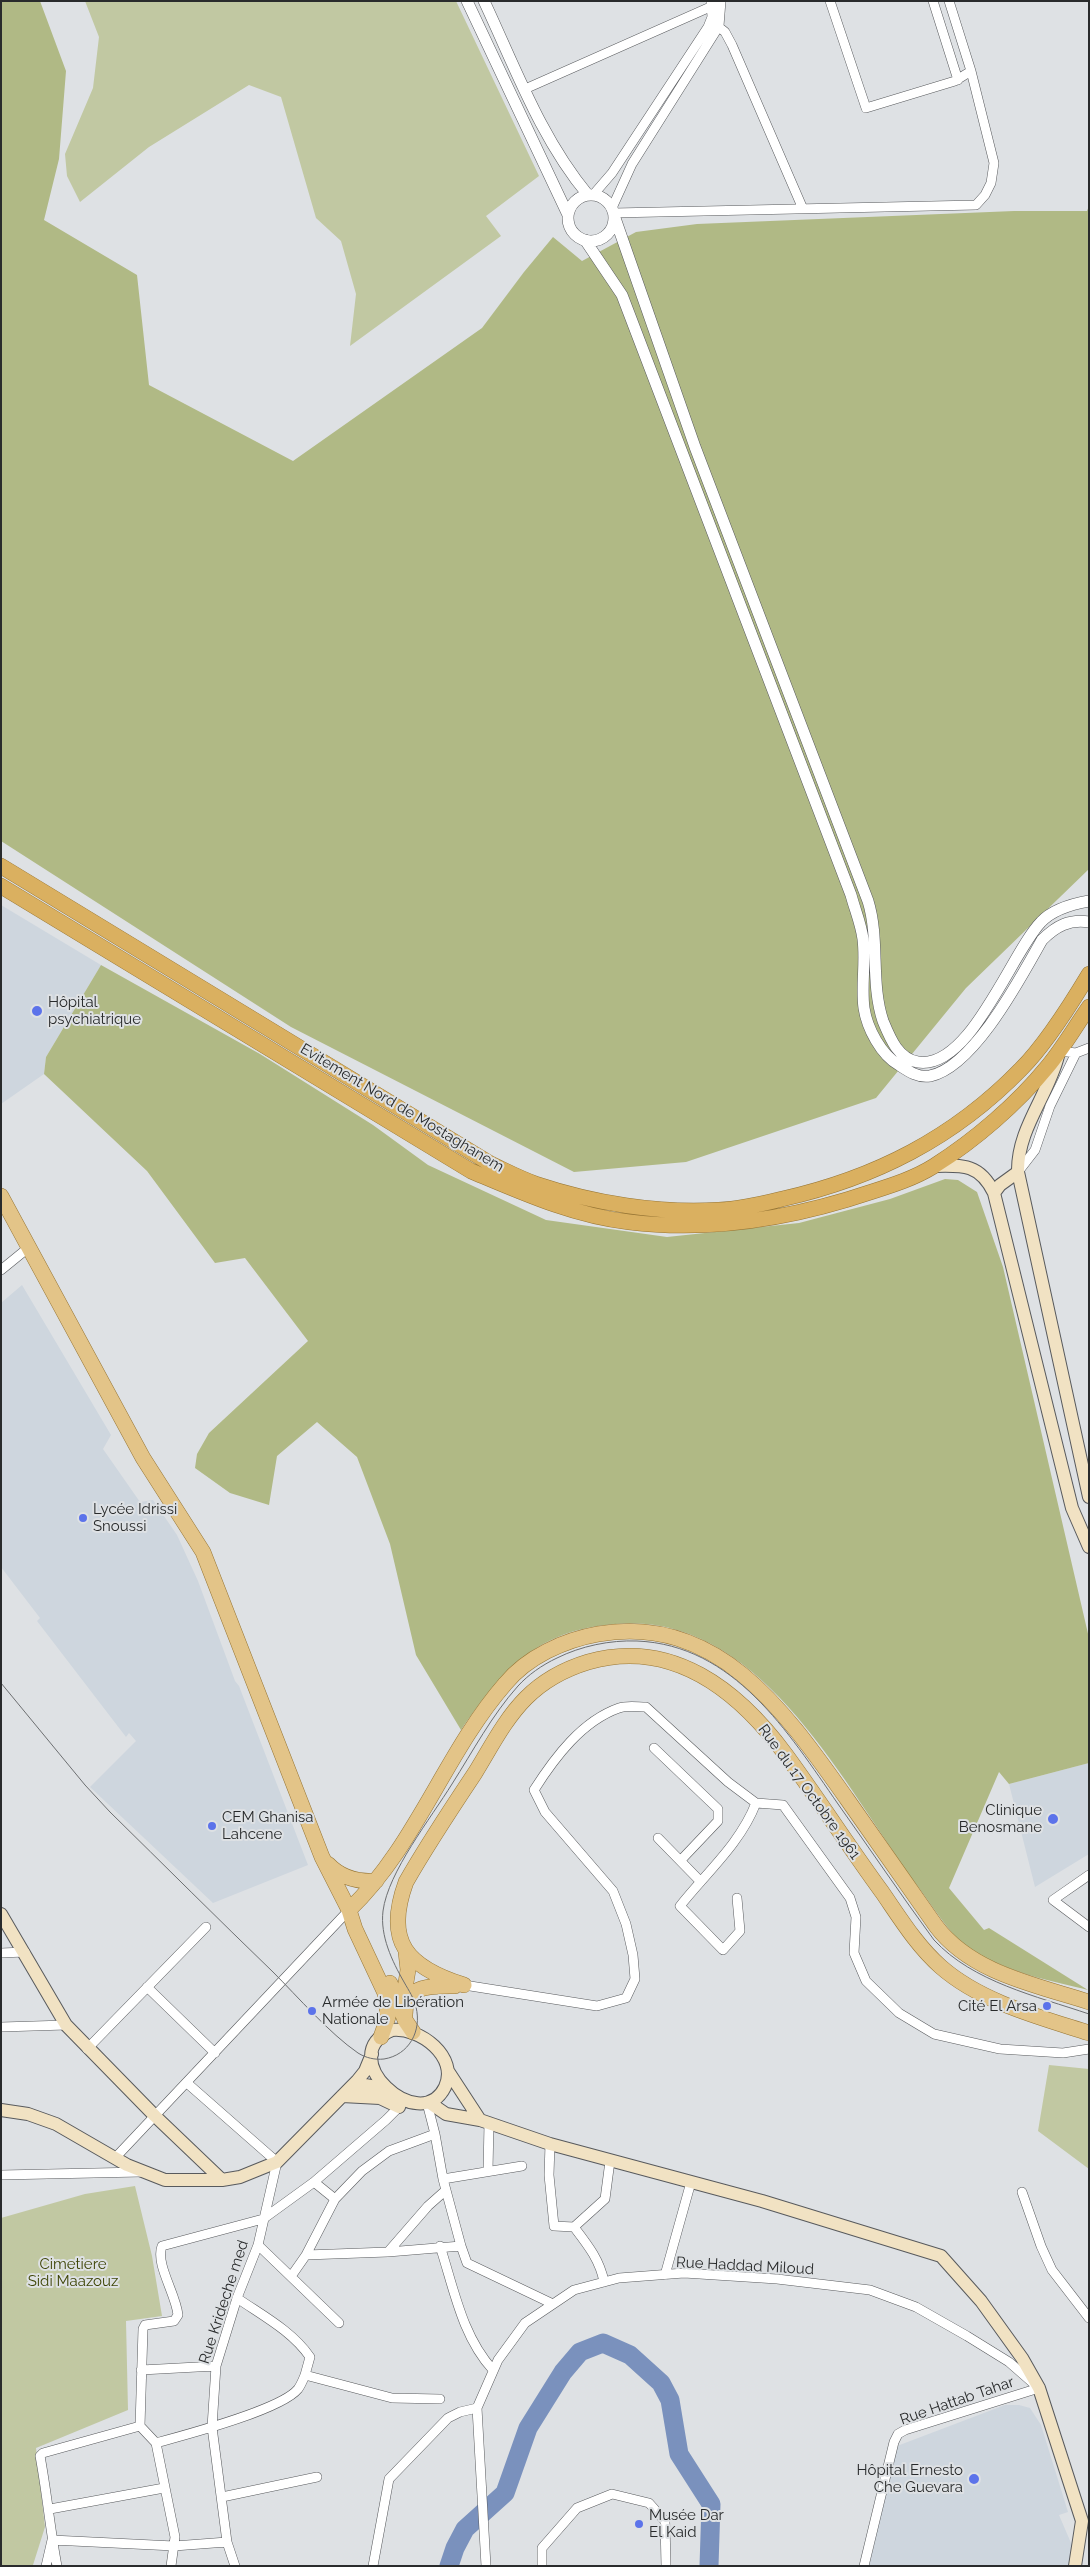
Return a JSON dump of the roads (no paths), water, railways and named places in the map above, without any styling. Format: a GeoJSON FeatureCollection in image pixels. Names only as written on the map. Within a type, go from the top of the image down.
{"type":"FeatureCollection","features":[{"type":"Feature","properties":{"kind":"highway","name":"Evitement Nord de Mostaghanem"},"geometry":{"type":"LineString","coordinates":[[1,866],[491,1164],[535,1184],[583,1197],[665,1209],[720,1210],[794,1196],[827,1188],[880,1168],[913,1152],[985,1103],[1023,1068],[1067,1008],[1089,974]]}},
{"type":"Feature","properties":{"kind":"highway","name":"Evitement Nord de Mostaghanem"},"geometry":{"type":"LineString","coordinates":[[1,886],[471,1171],[526,1194],[575,1210],[628,1222],[674,1226],[726,1224],[778,1217],[840,1203],[901,1182],[934,1166],[1005,1111],[1036,1080],[1059,1051],[1089,1007]]}},
{"type":"Feature","properties":{"kind":"main road"},"geometry":{"type":"LineString","coordinates":[[1059,1051],[1052,1073],[1025,1132],[1019,1153],[1018,1172],[1089,1498]]}},
{"type":"Feature","properties":{"kind":"main road"},"geometry":{"type":"LineString","coordinates":[[934,1166],[958,1166],[976,1171],[984,1177],[994,1193],[1072,1508],[1088,1539]]}},
{"type":"Feature","properties":{"kind":"main road"},"geometry":{"type":"LineString","coordinates":[[994,1193],[1000,1185],[1018,1172]]}},
{"type":"Feature","properties":{"kind":"main road"},"geometry":{"type":"LineString","coordinates":[[1,1196],[143,1458],[203,1552],[322,1857],[349,1910],[354,1929],[388,2002],[388,2017],[381,2037],[361,2076],[276,2162],[240,2177],[222,2180],[164,2180],[142,2172],[56,2124],[28,2114],[1,2110]]}},
{"type":"Feature","properties":{"kind":"main road","name":"Rue du 17 Octobre 1961"},"geometry":{"type":"LineString","coordinates":[[349,1910],[392,1861],[481,1714],[507,1681],[524,1666],[554,1648],[590,1635],[629,1631],[663,1634],[692,1643],[720,1658],[767,1696],[815,1753],[936,1926],[952,1945],[994,1970],[1088,2002]]}},
{"type":"Feature","properties":{"kind":"main road","name":"Rue du 17 Octobre 1961"},"geometry":{"type":"LineString","coordinates":[[464,1985],[423,1968],[406,1952],[398,1934],[401,1896],[406,1882],[514,1712],[540,1686],[571,1668],[601,1658],[635,1655],[651,1657],[683,1666],[706,1678],[731,1696],[758,1722],[785,1754],[908,1930],[943,1968],[971,1988],[991,1998],[1089,2033]]}},
{"type":"Feature","properties":{"kind":"main road"},"geometry":{"type":"LineString","coordinates":[[322,1857],[331,1867],[346,1877],[364,1882],[376,1881]]}},
{"type":"Feature","properties":{"kind":"main road"},"geometry":{"type":"LineString","coordinates":[[349,1910],[362,1925],[406,2020],[436,2049],[448,2071],[484,2121]]}},
{"type":"Feature","properties":{"kind":"main road"},"geometry":{"type":"LineString","coordinates":[[1,1914],[25,1952],[66,2025],[155,2116],[222,2180]]}},
{"type":"Feature","properties":{"kind":"main road"},"geometry":{"type":"LineString","coordinates":[[406,1952],[408,1970],[406,2020]]}},
{"type":"Feature","properties":{"kind":"main road"},"geometry":{"type":"LineString","coordinates":[[406,2020],[406,2004],[412,1995],[421,1988],[464,1985]]}},
{"type":"Feature","properties":{"kind":"main road"},"geometry":{"type":"LineString","coordinates":[[381,2037],[406,2020]]}},
{"type":"Feature","properties":{"kind":"main road"},"geometry":{"type":"LineString","coordinates":[[372,2054],[375,2074],[402,2103]]}},
{"type":"Feature","properties":{"kind":"main road"},"geometry":{"type":"LineString","coordinates":[[428,2103],[444,2090],[448,2071]]}},
{"type":"Feature","properties":{"kind":"main road"},"geometry":{"type":"LineString","coordinates":[[342,2096],[365,2086],[388,2089]]}},
{"type":"Feature","properties":{"kind":"main road"},"geometry":{"type":"LineString","coordinates":[[342,2096],[380,2098],[402,2103],[428,2103],[446,2114],[484,2121],[550,2144],[864,2230],[941,2256],[981,2301],[1022,2358],[1039,2388],[1082,2522],[1075,2566]]}},
{"type":"Feature","properties":{"kind":"street"},"geometry":{"type":"LineString","coordinates":[[467,1],[568,215],[570,228],[574,234],[592,241],[610,232],[614,213],[632,164],[719,26],[718,2]]}},
{"type":"Feature","properties":{"kind":"street"},"geometry":{"type":"LineString","coordinates":[[484,1],[557,154],[590,195],[604,199],[614,213],[698,456],[868,901],[875,928],[879,1008],[896,1048],[901,1055],[916,1062],[935,1061],[946,1055],[975,1025],[1040,922],[1062,908],[1089,901]]}},
{"type":"Feature","properties":{"kind":"street"},"geometry":{"type":"LineString","coordinates":[[830,1],[866,108],[958,80],[971,71]]}},
{"type":"Feature","properties":{"kind":"street"},"geometry":{"type":"LineString","coordinates":[[933,1],[958,80]]}},
{"type":"Feature","properties":{"kind":"street"},"geometry":{"type":"LineString","coordinates":[[614,213],[976,205],[986,195],[991,183],[994,164],[971,71],[948,1]]}},
{"type":"Feature","properties":{"kind":"street"},"geometry":{"type":"LineString","coordinates":[[568,215],[575,202],[590,195],[612,173],[711,21],[718,2]]}},
{"type":"Feature","properties":{"kind":"street"},"geometry":{"type":"LineString","coordinates":[[525,89],[718,2]]}},
{"type":"Feature","properties":{"kind":"street"},"geometry":{"type":"LineString","coordinates":[[711,21],[719,26],[732,45],[803,209]]}},
{"type":"Feature","properties":{"kind":"street"},"geometry":{"type":"LineString","coordinates":[[586,240],[622,295],[851,895],[863,940],[864,1008],[870,1028],[881,1049],[895,1064],[916,1075],[930,1076],[949,1067],[970,1050],[988,1027],[1042,940],[1052,929],[1074,921],[1089,922]]}},
{"type":"Feature","properties":{"kind":"street"},"geometry":{"type":"LineString","coordinates":[[1059,1051],[1076,1053],[1089,1048]]}},
{"type":"Feature","properties":{"kind":"street"},"geometry":{"type":"LineString","coordinates":[[1018,1172],[1035,1150],[1050,1106],[1076,1053]]}},
{"type":"Feature","properties":{"kind":"street"},"geometry":{"type":"LineString","coordinates":[[1,1270],[28,1248]]}},
{"type":"Feature","properties":{"kind":"street"},"geometry":{"type":"LineString","coordinates":[[464,1985],[597,2006],[626,1998],[635,1980],[626,1924],[613,1891],[545,1812],[534,1790],[549,1766],[594,1720],[621,1707],[646,1707],[728,1782],[756,1803],[783,1805],[850,1898],[856,1917],[854,1953],[866,1981],[898,2013],[934,2034],[1000,2049],[1062,2053],[1089,2049]]}},
{"type":"Feature","properties":{"kind":"street"},"geometry":{"type":"LineString","coordinates":[[654,1748],[718,1809],[718,1821],[681,1860]]}},
{"type":"Feature","properties":{"kind":"street"},"geometry":{"type":"LineString","coordinates":[[738,1898],[740,1931],[723,1950],[680,1906],[729,1850],[749,1821],[756,1803]]}},
{"type":"Feature","properties":{"kind":"street"},"geometry":{"type":"LineString","coordinates":[[658,1838],[700,1881]]}},
{"type":"Feature","properties":{"kind":"street"},"geometry":{"type":"LineString","coordinates":[[1089,1875],[1053,1900],[1089,1927]]}},
{"type":"Feature","properties":{"kind":"street"},"geometry":{"type":"LineString","coordinates":[[115,2158],[188,2083],[349,1910]]}},
{"type":"Feature","properties":{"kind":"street"},"geometry":{"type":"LineString","coordinates":[[88,2049],[206,1927]]}},
{"type":"Feature","properties":{"kind":"street"},"geometry":{"type":"LineString","coordinates":[[1,1952],[25,1952]]}},
{"type":"Feature","properties":{"kind":"street"},"geometry":{"type":"LineString","coordinates":[[147,1987],[215,2053]]}},
{"type":"Feature","properties":{"kind":"street"},"geometry":{"type":"LineString","coordinates":[[1,2027],[66,2025]]}},
{"type":"Feature","properties":{"kind":"street"},"geometry":{"type":"LineString","coordinates":[[188,2083],[276,2162]]}},
{"type":"Feature","properties":{"kind":"street"},"geometry":{"type":"LineString","coordinates":[[171,2566],[175,2537],[156,2443],[140,2426],[143,2329],[146,2325],[174,2321],[178,2315],[177,2301],[160,2259],[162,2246],[263,2219],[314,2182],[402,2103]]}},
{"type":"Feature","properties":{"kind":"street"},"geometry":{"type":"LineString","coordinates":[[428,2103],[443,2179],[467,2263],[553,2304]]}},
{"type":"Feature","properties":{"kind":"street"},"geometry":{"type":"LineString","coordinates":[[484,2121],[488,2172]]}},
{"type":"Feature","properties":{"kind":"street"},"geometry":{"type":"LineString","coordinates":[[292,2276],[306,2255],[335,2199],[374,2161],[408,2143],[435,2134]]}},
{"type":"Feature","properties":{"kind":"street"},"geometry":{"type":"LineString","coordinates":[[550,2144],[549,2175],[554,2226],[574,2228],[589,2247],[601,2269],[604,2282]]}},
{"type":"Feature","properties":{"kind":"street"},"geometry":{"type":"LineString","coordinates":[[574,2228],[605,2199],[610,2160]]}},
{"type":"Feature","properties":{"kind":"street","name":"Rue Krideche med"},"geometry":{"type":"LineString","coordinates":[[235,2566],[227,2542],[212,2427],[216,2366],[237,2298],[258,2245],[276,2162]]}},
{"type":"Feature","properties":{"kind":"street"},"geometry":{"type":"LineString","coordinates":[[443,2179],[522,2166]]}},
{"type":"Feature","properties":{"kind":"street"},"geometry":{"type":"LineString","coordinates":[[1,2176],[142,2172]]}},
{"type":"Feature","properties":{"kind":"street"},"geometry":{"type":"LineString","coordinates":[[314,2182],[335,2199]]}},
{"type":"Feature","properties":{"kind":"street"},"geometry":{"type":"LineString","coordinates":[[665,2275],[691,2182]]}},
{"type":"Feature","properties":{"kind":"street"},"geometry":{"type":"LineString","coordinates":[[388,2252],[428,2206],[446,2190]]}},
{"type":"Feature","properties":{"kind":"street"},"geometry":{"type":"LineString","coordinates":[[1022,2192],[1041,2246],[1052,2270],[1089,2318]]}},
{"type":"Feature","properties":{"kind":"street"},"geometry":{"type":"LineString","coordinates":[[258,2245],[339,2323]]}},
{"type":"Feature","properties":{"kind":"street"},"geometry":{"type":"LineString","coordinates":[[306,2255],[388,2252],[440,2246],[461,2246]]}},
{"type":"Feature","properties":{"kind":"street"},"geometry":{"type":"LineString","coordinates":[[440,2246],[463,2323],[480,2353],[493,2370]]}},
{"type":"Feature","properties":{"kind":"street","name":"Rue Haddad Miloud"},"geometry":{"type":"LineString","coordinates":[[486,2566],[477,2408],[493,2370],[525,2323],[574,2290],[619,2278],[684,2274],[777,2279],[870,2290],[916,2307],[967,2336],[1009,2362],[1039,2388]]}},
{"type":"Feature","properties":{"kind":"street"},"geometry":{"type":"LineString","coordinates":[[156,2443],[212,2427],[279,2402],[297,2390],[306,2375],[310,2357],[302,2346],[288,2332],[237,2298]]}},
{"type":"Feature","properties":{"kind":"street"},"geometry":{"type":"LineString","coordinates":[[141,2370],[216,2366]]}},
{"type":"Feature","properties":{"kind":"street"},"geometry":{"type":"LineString","coordinates":[[306,2375],[392,2398],[440,2399]]}},
{"type":"Feature","properties":{"kind":"street","name":"Rue Hattab Tahar"},"geometry":{"type":"LineString","coordinates":[[864,2566],[894,2442],[898,2434],[905,2430],[1039,2388]]}},
{"type":"Feature","properties":{"kind":"street"},"geometry":{"type":"LineString","coordinates":[[373,2566],[389,2479],[448,2418],[477,2408]]}},
{"type":"Feature","properties":{"kind":"street"},"geometry":{"type":"LineString","coordinates":[[57,2566],[41,2454],[140,2426]]}},
{"type":"Feature","properties":{"kind":"street"},"geometry":{"type":"LineString","coordinates":[[222,2497],[317,2477]]}},
{"type":"Feature","properties":{"kind":"street"},"geometry":{"type":"LineString","coordinates":[[50,2509],[164,2488]]}},
{"type":"Feature","properties":{"kind":"street"},"geometry":{"type":"LineString","coordinates":[[542,2566],[542,2548],[577,2508],[612,2494],[649,2502],[665,2522],[666,2566]]}},
{"type":"Feature","properties":{"kind":"street"},"geometry":{"type":"LineString","coordinates":[[1082,2522],[1089,2534]]}},
{"type":"Feature","properties":{"kind":"street"},"geometry":{"type":"LineString","coordinates":[[52,2540],[174,2546],[227,2542]]}},
{"type":"Feature","properties":{"kind":"street"},"geometry":{"type":"LineString","coordinates":[[46,2566],[52,2540]]}},
{"type":"Feature","properties":{"kind":"waterway"},"geometry":{"type":"LineString","coordinates":[[449,2566],[455,2548],[465,2529],[505,2493],[528,2428],[563,2372],[580,2352],[603,2343],[630,2355],[661,2383],[670,2400],[679,2454],[711,2504],[709,2566]]}},
{"type":"Feature","properties":{"kind":"tram line"},"geometry":{"type":"LineString","coordinates":[[1,1683],[85,1785],[110,1812],[325,2025],[347,2045],[367,2057],[384,2059],[400,2053],[412,2040],[417,2025],[415,2004],[391,1957],[383,1930],[383,1911],[387,1896],[401,1863],[491,1721],[522,1682],[541,1667],[566,1654],[586,1647],[616,1642],[637,1641],[671,1646],[702,1658],[730,1675],[755,1697],[799,1749],[934,1940],[967,1967],[986,1977],[1027,1994],[1089,2014]]}},
{"type":"Feature","properties":{"kind":"place","name":"Hôpital psychiatrique"},"geometry":{"type":"Point","coordinates":[37,1011]}},
{"type":"Feature","properties":{"kind":"place","name":"Lycée Idrissi Snoussi"},"geometry":{"type":"Point","coordinates":[83,1518]}},
{"type":"Feature","properties":{"kind":"place","name":"Clinique Benosmane"},"geometry":{"type":"Point","coordinates":[1053,1819]}},
{"type":"Feature","properties":{"kind":"place","name":"CEM Ghanisa Lahcene"},"geometry":{"type":"Point","coordinates":[212,1826]}},
{"type":"Feature","properties":{"kind":"place","name":"Cité El Arsa"},"geometry":{"type":"Point","coordinates":[1047,2006]}},
{"type":"Feature","properties":{"kind":"place","name":"Armée de Libération Nationale"},"geometry":{"type":"Point","coordinates":[312,2011]}},
{"type":"Feature","properties":{"kind":"place","name":"Hôpital Ernesto Che Guevara"},"geometry":{"type":"Point","coordinates":[974,2479]}},
{"type":"Feature","properties":{"kind":"place","name":"Musée Dar El Kaid"},"geometry":{"type":"Point","coordinates":[639,2524]}},
{"type":"Feature","properties":{"kind":"park label","name":"Cimetiere Sidi Maazouz"},"geometry":{"type":"Point","coordinates":[73,2272]}}]}
